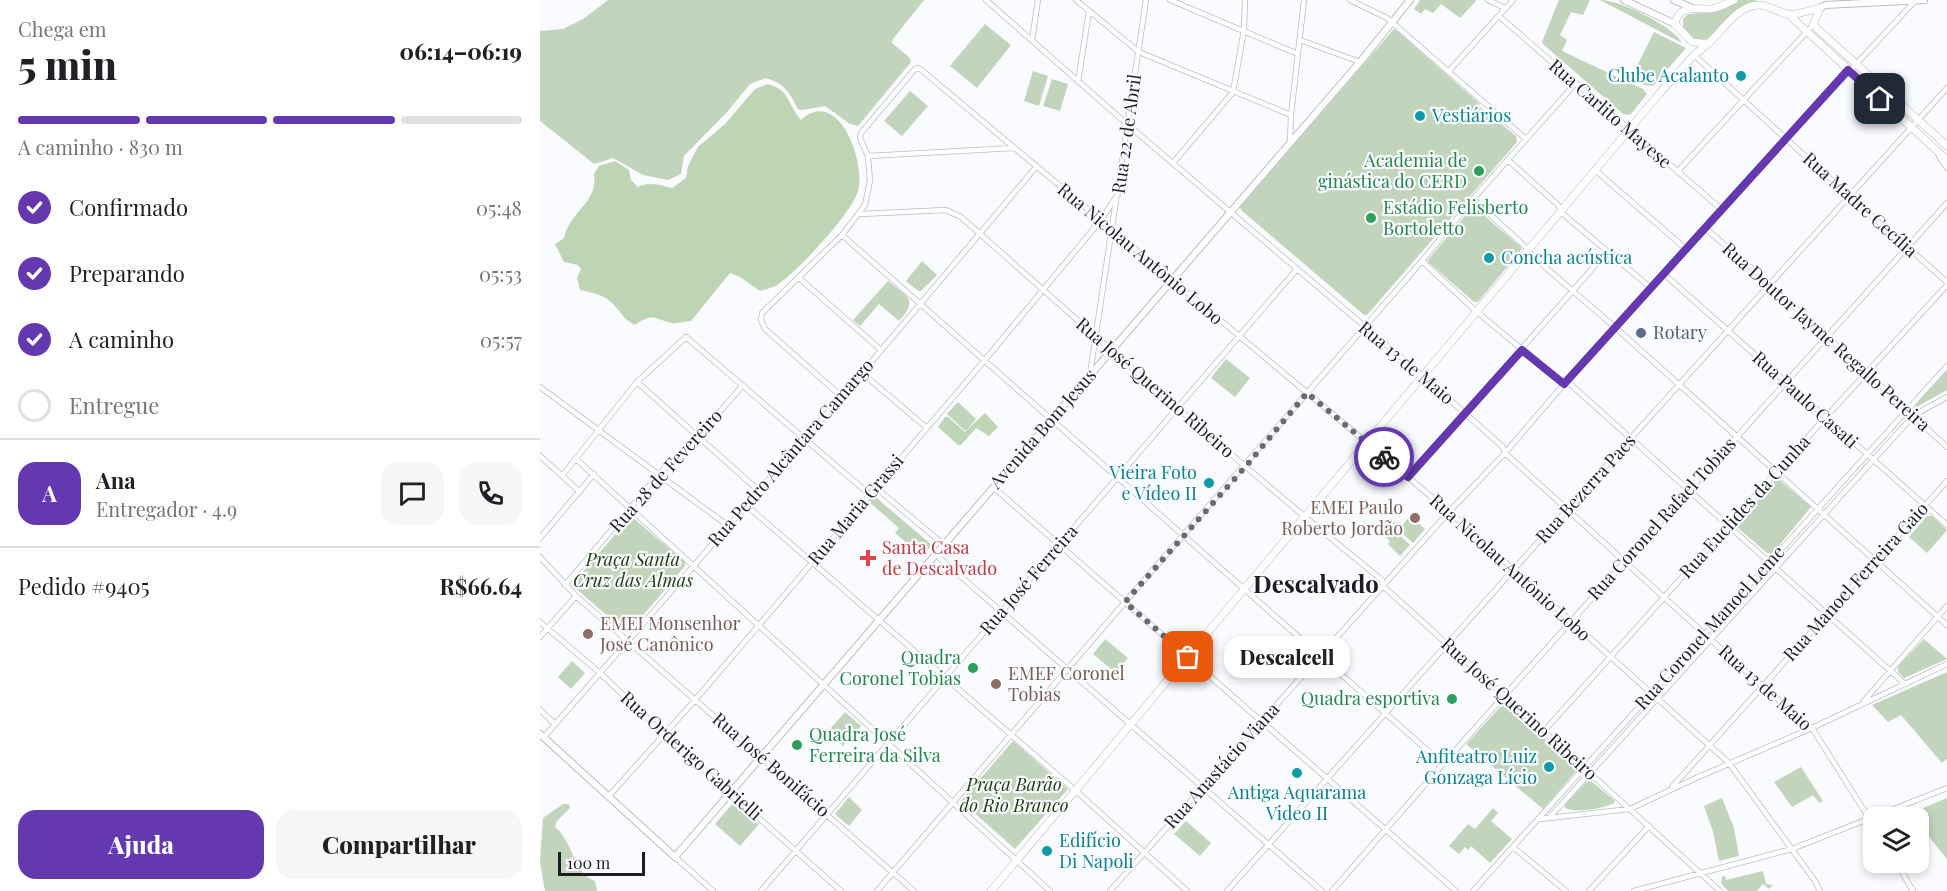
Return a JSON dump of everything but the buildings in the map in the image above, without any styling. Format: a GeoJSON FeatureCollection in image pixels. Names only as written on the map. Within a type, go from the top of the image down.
{"type":"FeatureCollection","features":[{"type":"Feature","properties":{"kind":"main road"},"geometry":{"type":"LineString","coordinates":[[1708,44],[1694,43],[1687,38],[1676,24],[1679,13],[1693,8],[1714,9],[1734,0]]}},
{"type":"Feature","properties":{"kind":"main road"},"geometry":{"type":"LineString","coordinates":[[1819,0],[1820,9],[1813,25],[1947,146]]}},
{"type":"Feature","properties":{"kind":"main road"},"geometry":{"type":"LineString","coordinates":[[991,891],[1628,130],[1694,55],[1737,15],[1760,2],[1788,14],[1947,160]]}},
{"type":"Feature","properties":{"kind":"main road"},"geometry":{"type":"LineString","coordinates":[[1788,14],[1820,9]]}},
{"type":"Feature","properties":{"kind":"main road"},"geometry":{"type":"LineString","coordinates":[[1694,43],[1694,55]]}},
{"type":"Feature","properties":{"kind":"street","name":"Rua 13 de Maio"},"geometry":{"type":"LineString","coordinates":[[986,0],[1229,212],[1423,376],[1503,447],[1505,453],[1567,510],[1762,686],[1812,728],[1863,810]]}},
{"type":"Feature","properties":{"kind":"street"},"geometry":{"type":"LineString","coordinates":[[1032,40],[1038,0]]}},
{"type":"Feature","properties":{"kind":"street"},"geometry":{"type":"LineString","coordinates":[[1076,0],[1138,52],[1291,115]]}},
{"type":"Feature","properties":{"kind":"street","name":"Rua 22 de Abril"},"geometry":{"type":"LineString","coordinates":[[1090,374],[1146,0]]}},
{"type":"Feature","properties":{"kind":"street"},"geometry":{"type":"LineString","coordinates":[[1170,0],[1298,54]]}},
{"type":"Feature","properties":{"kind":"street"},"geometry":{"type":"LineString","coordinates":[[1173,163],[1233,92],[1244,30],[1245,0]]}},
{"type":"Feature","properties":{"kind":"street"},"geometry":{"type":"LineString","coordinates":[[1290,141],[1305,0]]}},
{"type":"Feature","properties":{"kind":"street"},"geometry":{"type":"LineString","coordinates":[[1350,0],[1388,18],[1526,139]]}},
{"type":"Feature","properties":{"kind":"street","name":"Avenida Bom Jesus"},"geometry":{"type":"LineString","coordinates":[[675,857],[1360,62],[1410,0]]}},
{"type":"Feature","properties":{"kind":"street"},"geometry":{"type":"LineString","coordinates":[[1488,0],[1505,8]]}},
{"type":"Feature","properties":{"kind":"street"},"geometry":{"type":"LineString","coordinates":[[1448,72],[1513,0]]}},
{"type":"Feature","properties":{"kind":"street"},"geometry":{"type":"LineString","coordinates":[[1674,0],[1693,8]]}},
{"type":"Feature","properties":{"kind":"street"},"geometry":{"type":"LineString","coordinates":[[1820,9],[1825,5],[1840,2],[1924,0]]}},
{"type":"Feature","properties":{"kind":"street"},"geometry":{"type":"LineString","coordinates":[[1627,1],[1676,24]]}},
{"type":"Feature","properties":{"kind":"street","name":"Rua Anastácio Viana"},"geometry":{"type":"LineString","coordinates":[[1110,891],[1448,513],[1505,453],[1721,209],[1848,70],[1915,1]]}},
{"type":"Feature","properties":{"kind":"street"},"geometry":{"type":"LineString","coordinates":[[1078,82],[1089,11]]}},
{"type":"Feature","properties":{"kind":"street","name":"Rua Carlito Mayese"},"geometry":{"type":"LineString","coordinates":[[1500,17],[1721,209]]}},
{"type":"Feature","properties":{"kind":"street"},"geometry":{"type":"LineString","coordinates":[[1677,172],[1813,25]]}},
{"type":"Feature","properties":{"kind":"street"},"geometry":{"type":"LineString","coordinates":[[1300,40],[1360,62]]}},
{"type":"Feature","properties":{"kind":"street","name":"Rua Madre Cecília"},"geometry":{"type":"LineString","coordinates":[[1694,55],[1947,284]]}},
{"type":"Feature","properties":{"kind":"street","name":"Rua Nicolau Antônio Lobo"},"geometry":{"type":"LineString","coordinates":[[868,156],[860,138],[861,133],[915,69],[920,68],[1408,477],[1729,763],[1820,891]]}},
{"type":"Feature","properties":{"kind":"street"},"geometry":{"type":"LineString","coordinates":[[877,891],[1125,602],[1246,466],[1473,199],[1575,84]]}},
{"type":"Feature","properties":{"kind":"street","name":"Rua Bezerra Paes"},"geometry":{"type":"LineString","coordinates":[[1227,891],[1947,88]]}},
{"type":"Feature","properties":{"kind":"street"},"geometry":{"type":"LineString","coordinates":[[841,396],[765,329],[761,320],[764,309],[842,235],[860,213],[868,195],[868,156],[1014,148]]}},
{"type":"Feature","properties":{"kind":"street"},"geometry":{"type":"LineString","coordinates":[[1933,148],[1947,168]]}},
{"type":"Feature","properties":{"kind":"street"},"geometry":{"type":"LineString","coordinates":[[1508,160],[1562,209],[1563,214],[1651,288]]}},
{"type":"Feature","properties":{"kind":"street","name":"Rua Pedro Alcântara Camargo"},"geometry":{"type":"LineString","coordinates":[[542,736],[600,673],[862,373],[1036,167]]}},
{"type":"Feature","properties":{"kind":"street"},"geometry":{"type":"LineString","coordinates":[[1595,170],[1686,249]]}},
{"type":"Feature","properties":{"kind":"street","name":"Rua Maria Grassi"},"geometry":{"type":"LineString","coordinates":[[608,797],[665,735],[984,362],[1101,220],[1118,194]]}},
{"type":"Feature","properties":{"kind":"street"},"geometry":{"type":"LineString","coordinates":[[1473,199],[1529,250],[1530,254],[1616,328],[1947,625]]}},
{"type":"Feature","properties":{"kind":"street","name":"Rua Coronel Rafael Tobias"},"geometry":{"type":"LineString","coordinates":[[1332,891],[1624,561],[1947,204]]}},
{"type":"Feature","properties":{"kind":"street","name":"Rua José Querino Ribeiro"},"geometry":{"type":"LineString","coordinates":[[860,213],[946,210],[961,217],[1305,518],[1382,580],[1383,586],[1447,645],[1720,891]]}},
{"type":"Feature","properties":{"kind":"street","name":"Rua Doutor Jayme Regallo Pereira"},"geometry":{"type":"LineString","coordinates":[[1706,228],[1947,447]]}},
{"type":"Feature","properties":{"kind":"street"},"geometry":{"type":"LineString","coordinates":[[842,235],[1443,764]]}},
{"type":"Feature","properties":{"kind":"street"},"geometry":{"type":"LineString","coordinates":[[1408,477],[1607,252]]}},
{"type":"Feature","properties":{"kind":"street"},"geometry":{"type":"LineString","coordinates":[[1422,261],[1522,350],[1564,384],[1569,383],[1770,561],[1904,684]]}},
{"type":"Feature","properties":{"kind":"street","name":"Rua José Ferreira"},"geometry":{"type":"LineString","coordinates":[[761,891],[1297,269]]}},
{"type":"Feature","properties":{"kind":"street","name":"Rua Paulo Casati"},"geometry":{"type":"LineString","coordinates":[[1664,274],[1947,525]]}},
{"type":"Feature","properties":{"kind":"street"},"geometry":{"type":"LineString","coordinates":[[799,278],[881,350]]}},
{"type":"Feature","properties":{"kind":"street","name":"Rua Euclides da Cunha"},"geometry":{"type":"LineString","coordinates":[[1544,731],[1947,284]]}},
{"type":"Feature","properties":{"kind":"street"},"geometry":{"type":"LineString","coordinates":[[562,476],[637,381],[686,337],[869,494]]}},
{"type":"Feature","properties":{"kind":"street","name":"Rua Coronel Manoel Leme"},"geometry":{"type":"LineString","coordinates":[[1473,891],[1947,366]]}},
{"type":"Feature","properties":{"kind":"street"},"geometry":{"type":"LineString","coordinates":[[862,373],[927,428]]}},
{"type":"Feature","properties":{"kind":"street"},"geometry":{"type":"LineString","coordinates":[[637,381],[758,490]]}},
{"type":"Feature","properties":{"kind":"street","name":"Rua 28 de Fevereiro"},"geometry":{"type":"LineString","coordinates":[[565,585],[659,474],[698,437],[743,385]]}},
{"type":"Feature","properties":{"kind":"street"},"geometry":{"type":"LineString","coordinates":[[540,387],[727,525]]}},
{"type":"Feature","properties":{"kind":"street","name":"Rua Coronel Manoel Leme"},"geometry":{"type":"LineString","coordinates":[[1550,817],[1914,415],[1947,397]]}},
{"type":"Feature","properties":{"kind":"street"},"geometry":{"type":"LineString","coordinates":[[540,456],[580,492]]}},
{"type":"Feature","properties":{"kind":"street"},"geometry":{"type":"LineString","coordinates":[[576,459],[1050,891]]}},
{"type":"Feature","properties":{"kind":"street"},"geometry":{"type":"LineString","coordinates":[[540,538],[594,474]]}},
{"type":"Feature","properties":{"kind":"street","name":"Rua Manoel Ferreira Gaio"},"geometry":{"type":"LineString","coordinates":[[1670,790],[1947,481]]}},
{"type":"Feature","properties":{"kind":"street"},"geometry":{"type":"LineString","coordinates":[[875,487],[943,544]]}},
{"type":"Feature","properties":{"kind":"street"},"geometry":{"type":"LineString","coordinates":[[993,487],[1456,891]]}},
{"type":"Feature","properties":{"kind":"street"},"geometry":{"type":"LineString","coordinates":[[746,505],[1076,791],[1187,891]]}},
{"type":"Feature","properties":{"kind":"street"},"geometry":{"type":"LineString","coordinates":[[935,554],[1322,891]]}},
{"type":"Feature","properties":{"kind":"street","name":"Rua José Bonifácio"},"geometry":{"type":"LineString","coordinates":[[540,556],[576,596],[914,891]]}},
{"type":"Feature","properties":{"kind":"street"},"geometry":{"type":"LineString","coordinates":[[540,637],[576,596]]}},
{"type":"Feature","properties":{"kind":"street"},"geometry":{"type":"LineString","coordinates":[[1863,702],[1947,606]]}},
{"type":"Feature","properties":{"kind":"street","name":"Rua Orderigo Gabrielli"},"geometry":{"type":"LineString","coordinates":[[540,622],[600,673],[665,735],[841,891]]}},
{"type":"Feature","properties":{"kind":"street"},"geometry":{"type":"LineString","coordinates":[[1540,819],[1630,809],[1812,728],[1947,664]]}},
{"type":"Feature","properties":{"kind":"street"},"geometry":{"type":"LineString","coordinates":[[540,710],[555,724]]}},
{"type":"Feature","properties":{"kind":"street"},"geometry":{"type":"LineString","coordinates":[[542,736],[712,891]]}},
{"type":"Feature","properties":{"kind":"street"},"geometry":{"type":"LineString","coordinates":[[1687,770],[1696,778]]}},
{"type":"Feature","properties":{"kind":"street"},"geometry":{"type":"LineString","coordinates":[[1897,807],[1947,788]]}},
{"type":"Feature","properties":{"kind":"street"},"geometry":{"type":"LineString","coordinates":[[1556,801],[1561,805]]}},
{"type":"Feature","properties":{"kind":"street"},"geometry":{"type":"LineString","coordinates":[[1634,891],[1792,849],[1863,820]]}},
{"type":"Feature","properties":{"kind":"street"},"geometry":{"type":"LineString","coordinates":[[1589,891],[1648,826]]}},
{"type":"Feature","properties":{"kind":"street"},"geometry":{"type":"LineString","coordinates":[[1513,847],[1566,891]]}},
{"type":"Feature","properties":{"kind":"street"},"geometry":{"type":"LineString","coordinates":[[1902,873],[1913,891]]}},
{"type":"Feature","properties":{"kind":"green space"},"geometry":{"type":"Polygon","coordinates":[[[608,0],[924,0],[892,43],[910,58],[911,62],[858,126],[850,124],[825,106],[798,109],[786,89],[766,78],[750,84],[727,112],[684,156],[681,174],[668,180],[643,175],[613,158],[594,164],[540,121],[540,31],[563,29],[583,19],[608,0]]]}},
{"type":"Feature","properties":{"kind":"green space"},"geometry":{"type":"Polygon","coordinates":[[[1420,0],[1476,1],[1460,18],[1441,4],[1433,13],[1425,9],[1421,14],[1414,9],[1420,0]]]}},
{"type":"Feature","properties":{"kind":"green space"},"geometry":{"type":"Polygon","coordinates":[[[1559,0],[1590,0],[1583,15],[1571,12],[1560,35],[1567,40],[1562,51],[1643,89],[1647,94],[1631,114],[1622,113],[1543,44],[1559,0]]]}},
{"type":"Feature","properties":{"kind":"green space"},"geometry":{"type":"Polygon","coordinates":[[[1600,0],[1620,4],[1645,15],[1668,29],[1682,43],[1600,0]]]}},
{"type":"Feature","properties":{"kind":"green space"},"geometry":{"type":"Polygon","coordinates":[[[1739,0],[1758,0],[1742,6],[1711,37],[1703,40],[1694,39],[1683,28],[1683,19],[1688,14],[1715,12],[1739,0]]]}},
{"type":"Feature","properties":{"kind":"green space"},"geometry":{"type":"Polygon","coordinates":[[[985,24],[1011,45],[977,88],[950,66],[985,24]]]}},
{"type":"Feature","properties":{"kind":"green space"},"geometry":{"type":"Polygon","coordinates":[[[1395,29],[1480,104],[1479,106],[1516,136],[1517,142],[1367,315],[1364,315],[1240,207],[1395,29]]]}},
{"type":"Feature","properties":{"kind":"green space"},"geometry":{"type":"Polygon","coordinates":[[[1654,32],[1686,48],[1653,86],[1632,79],[1632,76],[1654,32]]]}},
{"type":"Feature","properties":{"kind":"green space"},"geometry":{"type":"Polygon","coordinates":[[[1033,71],[1048,76],[1039,106],[1024,101],[1033,71]]]}},
{"type":"Feature","properties":{"kind":"green space"},"geometry":{"type":"Polygon","coordinates":[[[1052,79],[1068,84],[1060,111],[1043,106],[1052,79]]]}},
{"type":"Feature","properties":{"kind":"green space"},"geometry":{"type":"Polygon","coordinates":[[[768,84],[785,94],[801,120],[814,112],[827,113],[837,120],[853,146],[858,162],[858,191],[846,213],[823,241],[786,278],[771,288],[760,291],[730,273],[691,321],[674,323],[650,318],[635,325],[606,298],[580,290],[577,278],[581,269],[578,265],[564,262],[555,244],[564,238],[567,228],[592,193],[594,174],[599,166],[615,161],[629,170],[631,180],[638,187],[651,184],[672,188],[686,178],[688,166],[698,147],[725,124],[755,89],[768,84]]]}},
{"type":"Feature","properties":{"kind":"green space"},"geometry":{"type":"Polygon","coordinates":[[[910,91],[928,106],[902,136],[884,121],[910,91]]]}},
{"type":"Feature","properties":{"kind":"green space"},"geometry":{"type":"Polygon","coordinates":[[[1473,206],[1521,247],[1521,250],[1478,302],[1474,302],[1428,262],[1473,206]]]}},
{"type":"Feature","properties":{"kind":"green space"},"geometry":{"type":"Polygon","coordinates":[[[922,261],[937,275],[921,291],[918,291],[906,281],[922,261]]]}},
{"type":"Feature","properties":{"kind":"green space"},"geometry":{"type":"Polygon","coordinates":[[[888,281],[908,299],[905,314],[899,321],[879,304],[860,326],[853,320],[888,281]]]}},
{"type":"Feature","properties":{"kind":"green space"},"geometry":{"type":"Polygon","coordinates":[[[1226,359],[1250,378],[1235,397],[1211,378],[1226,359]]]}},
{"type":"Feature","properties":{"kind":"green space"},"geometry":{"type":"Polygon","coordinates":[[[1947,371],[1947,390],[1915,408],[1916,404],[1947,371]]]}},
{"type":"Feature","properties":{"kind":"green space"},"geometry":{"type":"Polygon","coordinates":[[[958,402],[976,419],[967,430],[964,430],[947,414],[958,402]]]}},
{"type":"Feature","properties":{"kind":"green space"},"geometry":{"type":"Polygon","coordinates":[[[985,413],[998,427],[989,436],[976,428],[961,445],[958,445],[938,427],[945,417],[948,417],[965,432],[985,413]]]}},
{"type":"Feature","properties":{"kind":"green space"},"geometry":{"type":"Polygon","coordinates":[[[1777,478],[1811,507],[1772,554],[1767,553],[1737,527],[1737,524],[1777,478]]]}},
{"type":"Feature","properties":{"kind":"green space"},"geometry":{"type":"Polygon","coordinates":[[[873,495],[932,545],[922,556],[895,533],[899,528],[868,501],[873,495]]]}},
{"type":"Feature","properties":{"kind":"green space","name":"Praça Santa Cruz das Almas"},"geometry":{"type":"Polygon","coordinates":[[[631,516],[685,562],[685,566],[629,632],[626,632],[573,586],[573,583],[631,516]]]}},
{"type":"Feature","properties":{"kind":"green space"},"geometry":{"type":"Polygon","coordinates":[[[1410,516],[1425,529],[1413,543],[1392,524],[1394,522],[1400,528],[1410,516]]]}},
{"type":"Feature","properties":{"kind":"green space"},"geometry":{"type":"Polygon","coordinates":[[[1927,516],[1932,516],[1947,530],[1927,553],[1909,537],[1927,516]]]}},
{"type":"Feature","properties":{"kind":"green space"},"geometry":{"type":"Polygon","coordinates":[[[1390,526],[1410,545],[1400,556],[1383,535],[1390,526]]]}},
{"type":"Feature","properties":{"kind":"green space"},"geometry":{"type":"Polygon","coordinates":[[[1105,639],[1128,658],[1116,673],[1093,654],[1105,639]]]}},
{"type":"Feature","properties":{"kind":"green space"},"geometry":{"type":"Polygon","coordinates":[[[1924,639],[1947,659],[1904,678],[1898,672],[1898,666],[1924,639]]]}},
{"type":"Feature","properties":{"kind":"green space"},"geometry":{"type":"Polygon","coordinates":[[[572,661],[585,673],[571,689],[558,677],[572,661]]]}},
{"type":"Feature","properties":{"kind":"green space"},"geometry":{"type":"Polygon","coordinates":[[[1947,672],[1947,759],[1942,763],[1901,715],[1888,722],[1872,705],[1947,672]]]}},
{"type":"Feature","properties":{"kind":"green space"},"geometry":{"type":"Polygon","coordinates":[[[1506,704],[1576,767],[1577,770],[1543,809],[1466,744],[1502,705],[1506,704]]]}},
{"type":"Feature","properties":{"kind":"green space"},"geometry":{"type":"Polygon","coordinates":[[[845,712],[861,726],[843,746],[830,729],[845,712]]]}},
{"type":"Feature","properties":{"kind":"green space","name":"Praça Barão do Rio Branco"},"geometry":{"type":"Polygon","coordinates":[[[1013,741],[1068,789],[1015,849],[961,801],[1013,741]]]}},
{"type":"Feature","properties":{"kind":"green space"},"geometry":{"type":"Polygon","coordinates":[[[1801,767],[1823,801],[1819,803],[1813,795],[1792,807],[1774,782],[1801,767]]]}},
{"type":"Feature","properties":{"kind":"green space"},"geometry":{"type":"Polygon","coordinates":[[[1588,780],[1615,801],[1614,803],[1590,810],[1565,808],[1565,805],[1588,780]]]}},
{"type":"Feature","properties":{"kind":"green space"},"geometry":{"type":"Polygon","coordinates":[[[849,797],[862,810],[849,826],[835,814],[849,797]]]}},
{"type":"Feature","properties":{"kind":"green space"},"geometry":{"type":"Polygon","coordinates":[[[1722,798],[1734,828],[1739,856],[1719,861],[1713,832],[1704,806],[1722,798]]]}},
{"type":"Feature","properties":{"kind":"green space"},"geometry":{"type":"Polygon","coordinates":[[[1947,798],[1947,859],[1929,837],[1929,807],[1926,807],[1947,798]]]}},
{"type":"Feature","properties":{"kind":"green space"},"geometry":{"type":"Polygon","coordinates":[[[734,802],[759,824],[740,846],[715,824],[734,802]]]}},
{"type":"Feature","properties":{"kind":"green space"},"geometry":{"type":"Polygon","coordinates":[[[563,804],[569,804],[570,808],[557,821],[555,827],[566,840],[582,871],[595,881],[597,891],[545,891],[540,862],[543,818],[563,804]]]}},
{"type":"Feature","properties":{"kind":"green space"},"geometry":{"type":"Polygon","coordinates":[[[1493,808],[1498,813],[1491,821],[1512,839],[1490,863],[1471,846],[1468,850],[1465,847],[1459,854],[1449,846],[1468,824],[1475,829],[1493,808]]]}},
{"type":"Feature","properties":{"kind":"green space"},"geometry":{"type":"Polygon","coordinates":[[[1186,821],[1211,843],[1200,856],[1174,834],[1186,821]]]}},
{"type":"Feature","properties":{"kind":"green space"},"geometry":{"type":"Polygon","coordinates":[[[1763,871],[1766,884],[1773,885],[1769,889],[1763,884],[1757,891],[1728,891],[1721,883],[1722,877],[1725,876],[1726,880],[1763,871]]]}},
{"type":"Feature","properties":{"kind":"way so far"},"geometry":{"type":"LineString","coordinates":[[1188,657],[1125,602],[1246,466],[1307,393],[1384,457]]}},
{"type":"Feature","properties":{"kind":"place","name":"Clube Acalanto"},"geometry":{"type":"Point","coordinates":[1741,76]}},
{"type":"Feature","properties":{"kind":"place","name":"Vestiários"},"geometry":{"type":"Point","coordinates":[1420,116]}},
{"type":"Feature","properties":{"kind":"place","name":"Academia de ginástica do CERD"},"geometry":{"type":"Point","coordinates":[1479,171]}},
{"type":"Feature","properties":{"kind":"place","name":"Estádio Felisberto Bortoletto"},"geometry":{"type":"Point","coordinates":[1371,218]}},
{"type":"Feature","properties":{"kind":"place","name":"Concha acústica"},"geometry":{"type":"Point","coordinates":[1489,258]}},
{"type":"Feature","properties":{"kind":"place","name":"Rotary"},"geometry":{"type":"Point","coordinates":[1641,333]}},
{"type":"Feature","properties":{"kind":"place","name":"Vieira Foto e Vídeo II"},"geometry":{"type":"Point","coordinates":[1209,483]}},
{"type":"Feature","properties":{"kind":"place","name":"EMEI Paulo Roberto Jordão"},"geometry":{"type":"Point","coordinates":[1415,518]}},
{"type":"Feature","properties":{"kind":"place","name":"Santa Casa de Descalvado"},"geometry":{"type":"Point","coordinates":[868,558]}},
{"type":"Feature","properties":{"kind":"place","name":"EMEI Monsenhor José Canônico"},"geometry":{"type":"Point","coordinates":[588,634]}},
{"type":"Feature","properties":{"kind":"place","name":"Descalcell"},"geometry":{"type":"Point","coordinates":[1188,657]}},
{"type":"Feature","properties":{"kind":"place","name":"Quadra Coronel Tobias"},"geometry":{"type":"Point","coordinates":[973,668]}},
{"type":"Feature","properties":{"kind":"place","name":"EMEF Coronel Tobias"},"geometry":{"type":"Point","coordinates":[996,684]}},
{"type":"Feature","properties":{"kind":"place","name":"Quadra esportiva"},"geometry":{"type":"Point","coordinates":[1452,699]}},
{"type":"Feature","properties":{"kind":"place","name":"Quadra José Ferreira da Silva"},"geometry":{"type":"Point","coordinates":[797,745]}},
{"type":"Feature","properties":{"kind":"place","name":"Anfiteatro Luiz Gonzaga Lício"},"geometry":{"type":"Point","coordinates":[1549,767]}},
{"type":"Feature","properties":{"kind":"place","name":"Antiga Aquarama Video II"},"geometry":{"type":"Point","coordinates":[1297,773]}},
{"type":"Feature","properties":{"kind":"place","name":"Edifício Di Napoli"},"geometry":{"type":"Point","coordinates":[1047,851]}},
{"type":"Feature","properties":{"kind":"district","name":"Descalvado"},"geometry":{"type":"Point","coordinates":[1316,585]}},
{"type":"Feature","properties":{"kind":"route"},"geometry":{"type":"LineString","coordinates":[[1384,457],[1408,477],[1522,350],[1564,384],[1848,70],[1880,99]]}}]}
